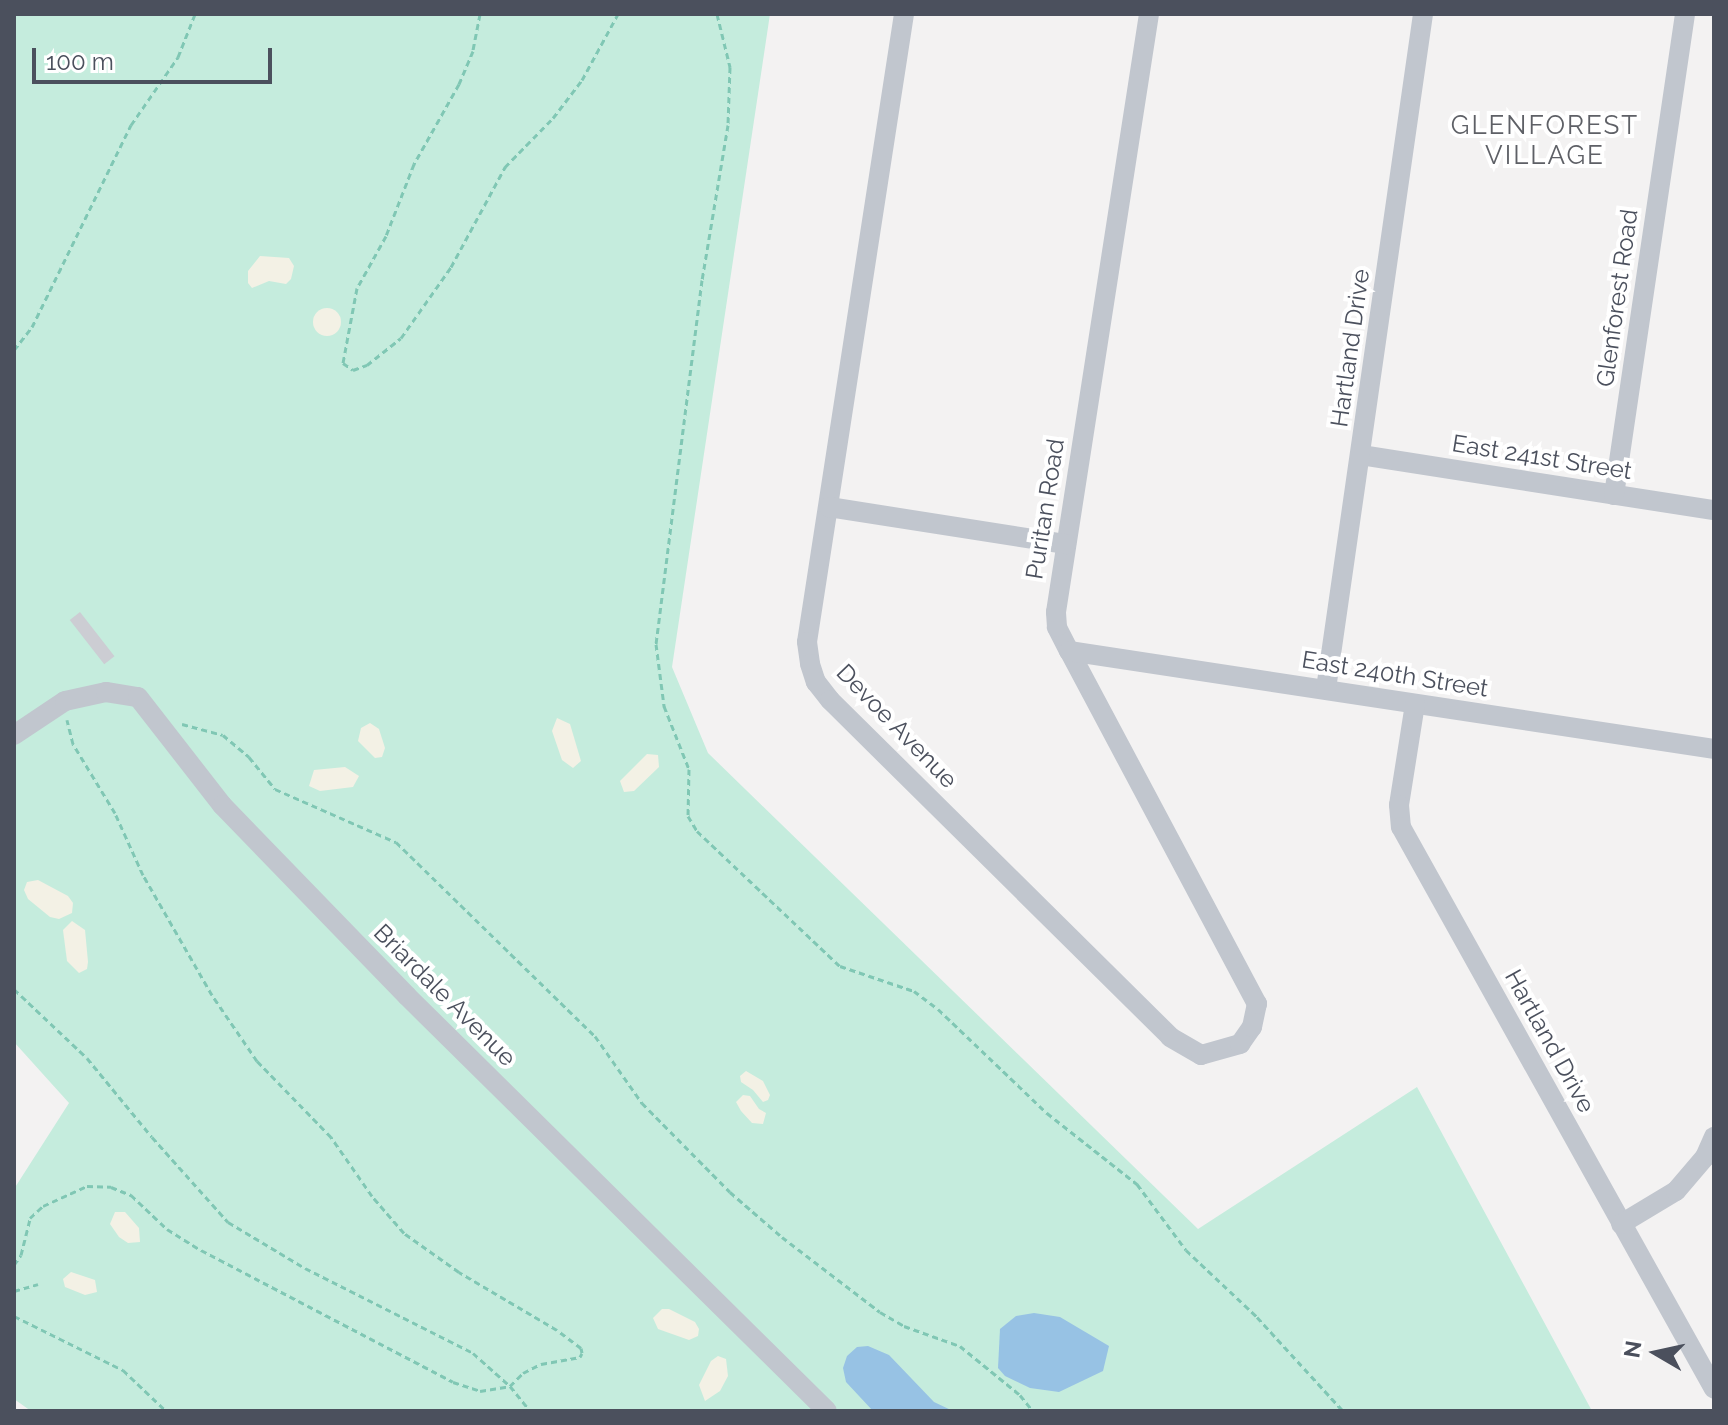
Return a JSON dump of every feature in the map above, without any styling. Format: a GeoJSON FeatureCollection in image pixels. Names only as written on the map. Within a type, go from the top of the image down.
{"type":"FeatureCollection","features":[{"type":"Feature","properties":{"kind":"street","name":"Devoe Avenue"},"geometry":{"type":"LineString","coordinates":[[904,14],[807,642],[816,682],[830,700],[1170,1037],[1189,1051],[1201,1055],[1223,1052],[1240,1044],[1252,1027],[1257,1004],[1243,971]]}},
{"type":"Feature","properties":{"kind":"street","name":"Puritan Road"},"geometry":{"type":"LineString","coordinates":[[1149,14],[1066,544],[1056,612],[1057,627],[1243,971]]}},
{"type":"Feature","properties":{"kind":"street","name":"Hartland Drive"},"geometry":{"type":"LineString","coordinates":[[1326,689],[1423,14]]}},
{"type":"Feature","properties":{"kind":"street","name":"Glenforest Road"},"geometry":{"type":"LineString","coordinates":[[1614,495],[1685,14]]}},
{"type":"Feature","properties":{"kind":"street","name":"East 241st Street"},"geometry":{"type":"LineString","coordinates":[[1361,455],[1714,510]]}},
{"type":"Feature","properties":{"kind":"street"},"geometry":{"type":"LineString","coordinates":[[829,507],[1066,544]]}},
{"type":"Feature","properties":{"kind":"street","name":"East 240th Street"},"geometry":{"type":"LineString","coordinates":[[1069,651],[1714,749]]}},
{"type":"Feature","properties":{"kind":"street","name":"Briardale Avenue"},"geometry":{"type":"LineString","coordinates":[[14,735],[65,701],[106,692],[138,697],[222,805],[407,996],[827,1411]]}},
{"type":"Feature","properties":{"kind":"street","name":"Hartland Drive"},"geometry":{"type":"LineString","coordinates":[[1415,704],[1399,805],[1401,827],[1714,1389]]}},
{"type":"Feature","properties":{"kind":"street"},"geometry":{"type":"LineString","coordinates":[[1621,1224],[1676,1191],[1705,1157],[1714,1137]]}},
{"type":"Feature","properties":{"kind":"path"},"geometry":{"type":"LineString","coordinates":[[14,350],[32,327],[51,281],[131,125],[178,57],[195,14]]}},
{"type":"Feature","properties":{"kind":"path"},"geometry":{"type":"LineString","coordinates":[[480,14],[473,51],[459,84],[414,164],[386,236],[357,288],[343,363],[353,370],[367,365],[401,338],[451,267],[505,167],[553,118],[582,80],[618,14]]}},
{"type":"Feature","properties":{"kind":"path"},"geometry":{"type":"LineString","coordinates":[[717,14],[730,67],[728,125],[702,280],[656,644],[664,706],[689,769],[688,816],[697,831],[840,966],[914,991],[938,1009],[1047,1113],[1137,1184],[1186,1250],[1257,1317],[1343,1411]]}},
{"type":"Feature","properties":{"kind":"path"},"geometry":{"type":"LineString","coordinates":[[14,1265],[21,1255],[30,1218],[43,1206],[87,1186],[111,1187],[131,1195],[167,1229],[201,1250],[431,1371],[480,1391],[510,1386],[523,1373],[541,1364],[580,1357],[581,1348],[533,1314],[450,1266],[404,1233],[372,1196],[331,1137],[257,1061],[212,995],[143,875],[115,813],[73,744],[66,717]]}},
{"type":"Feature","properties":{"kind":"path"},"geometry":{"type":"LineString","coordinates":[[171,723],[199,726],[223,735],[249,757],[275,789],[396,842],[595,1036],[642,1103],[730,1192],[782,1237],[880,1312],[904,1326],[960,1346],[1020,1395],[1033,1411]]}},
{"type":"Feature","properties":{"kind":"path"},"geometry":{"type":"LineString","coordinates":[[14,989],[87,1058],[228,1222],[305,1268],[473,1353],[510,1386],[530,1411]]}},
{"type":"Feature","properties":{"kind":"path"},"geometry":{"type":"LineString","coordinates":[[14,1291],[38,1284]]}},
{"type":"Feature","properties":{"kind":"path"},"geometry":{"type":"LineString","coordinates":[[14,1316],[123,1370],[166,1411]]}},
{"type":"Feature","properties":{"kind":"green space"},"geometry":{"type":"Polygon","coordinates":[[[14,14],[770,14],[672,667],[708,753],[1198,1229],[1417,1087],[1592,1411],[31,1411],[14,1399],[14,1189],[69,1103],[14,1042],[14,14]]]}},
{"type":"Feature","properties":{"kind":"sand"},"geometry":{"type":"Polygon","coordinates":[[[260,256],[289,258],[294,266],[291,279],[286,284],[269,281],[252,288],[248,283],[248,271],[260,256]]]}},
{"type":"Feature","properties":{"kind":"sand"},"geometry":{"type":"Polygon","coordinates":[[[327,308],[337,312],[341,322],[337,332],[327,336],[317,332],[313,322],[317,312],[327,308]]]}},
{"type":"Feature","properties":{"kind":"sand"},"geometry":{"type":"Polygon","coordinates":[[[557,718],[570,724],[581,761],[573,768],[562,760],[552,731],[557,718]]]}},
{"type":"Feature","properties":{"kind":"sand"},"geometry":{"type":"Polygon","coordinates":[[[370,723],[379,729],[385,748],[382,757],[375,758],[358,741],[361,728],[370,723]]]}},
{"type":"Feature","properties":{"kind":"sand"},"geometry":{"type":"Polygon","coordinates":[[[647,754],[658,755],[659,767],[634,791],[624,792],[620,781],[647,754]]]}},
{"type":"Feature","properties":{"kind":"sand"},"geometry":{"type":"Polygon","coordinates":[[[345,767],[359,776],[353,787],[320,791],[309,786],[314,770],[345,767]]]}},
{"type":"Feature","properties":{"kind":"sand"},"geometry":{"type":"Polygon","coordinates":[[[38,880],[68,896],[73,903],[72,913],[59,919],[50,917],[28,899],[24,890],[27,882],[38,880]]]}},
{"type":"Feature","properties":{"kind":"sand"},"geometry":{"type":"Polygon","coordinates":[[[72,921],[85,930],[88,962],[87,969],[79,973],[67,961],[63,930],[72,921]]]}},
{"type":"Feature","properties":{"kind":"sand"},"geometry":{"type":"Polygon","coordinates":[[[746,1071],[763,1081],[770,1095],[768,1100],[763,1102],[741,1082],[740,1076],[746,1071]]]}},
{"type":"Feature","properties":{"kind":"sand"},"geometry":{"type":"Polygon","coordinates":[[[743,1095],[750,1096],[766,1113],[763,1124],[752,1123],[741,1111],[736,1102],[743,1095]]]}},
{"type":"Feature","properties":{"kind":"sand"},"geometry":{"type":"Polygon","coordinates":[[[115,1212],[125,1212],[139,1228],[140,1242],[128,1243],[119,1237],[110,1224],[115,1212]]]}},
{"type":"Feature","properties":{"kind":"sand"},"geometry":{"type":"Polygon","coordinates":[[[71,1272],[95,1280],[97,1292],[85,1295],[65,1287],[63,1279],[71,1272]]]}},
{"type":"Feature","properties":{"kind":"sand"},"geometry":{"type":"Polygon","coordinates":[[[662,1309],[669,1309],[695,1322],[699,1329],[698,1336],[689,1340],[658,1329],[653,1318],[662,1309]]]}},
{"type":"Feature","properties":{"kind":"sand"},"geometry":{"type":"Polygon","coordinates":[[[718,1356],[726,1359],[728,1376],[720,1391],[705,1401],[699,1385],[711,1361],[718,1356]]]}},
{"type":"Feature","properties":{"kind":"water"},"geometry":{"type":"Polygon","coordinates":[[[1034,1313],[1060,1317],[1109,1346],[1103,1371],[1059,1392],[1030,1388],[1005,1376],[998,1368],[1000,1329],[1016,1316],[1034,1313]]]}},
{"type":"Feature","properties":{"kind":"water"},"geometry":{"type":"Polygon","coordinates":[[[868,1346],[889,1355],[934,1402],[953,1411],[873,1411],[846,1382],[843,1368],[847,1356],[857,1347],[868,1346]]]}},
{"type":"Feature","properties":{"kind":"building"},"geometry":{"type":"Polygon","coordinates":[[[80,612],[114,656],[104,664],[70,620],[80,612]]]}},
{"type":"Feature","properties":{"kind":"district","name":"GLENFOREST VILLAGE"},"geometry":{"type":"Point","coordinates":[1545,141]}}]}
